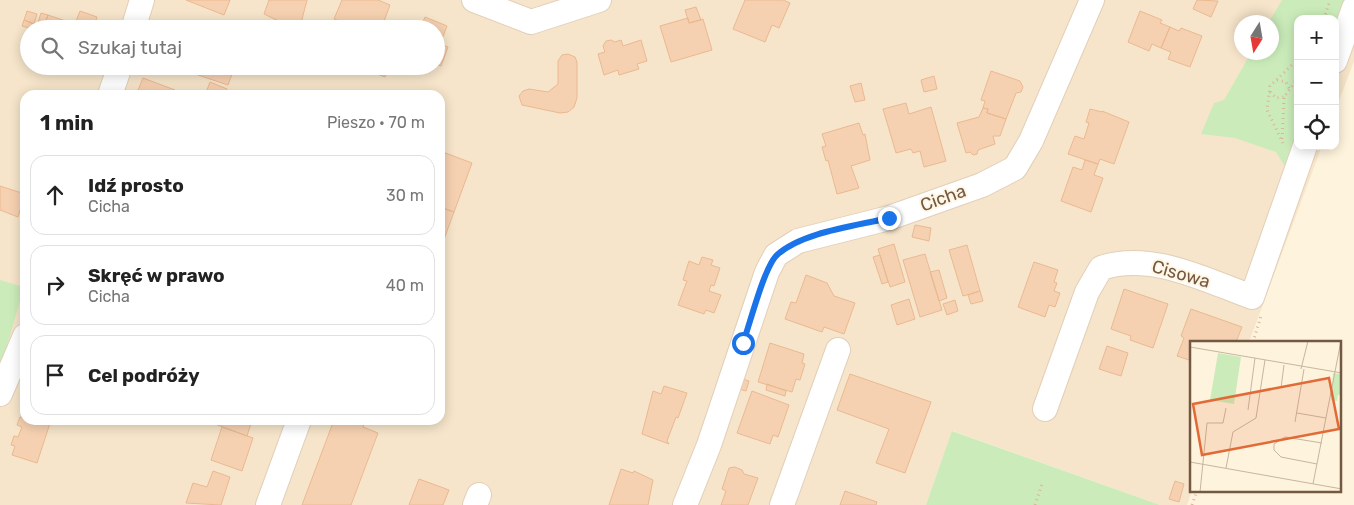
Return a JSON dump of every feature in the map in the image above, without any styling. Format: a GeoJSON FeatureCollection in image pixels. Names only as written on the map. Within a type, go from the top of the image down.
{"type":"FeatureCollection","features":[{"type":"Feature","properties":{"kind":"street"},"geometry":{"type":"LineString","coordinates":[[136,20],[142,0]]}},
{"type":"Feature","properties":{"kind":"street"},"geometry":{"type":"LineString","coordinates":[[474,0],[531,22],[599,0]]}},
{"type":"Feature","properties":{"kind":"street","name":"Cicha"},"geometry":{"type":"LineString","coordinates":[[685,505],[709,445],[767,272],[776,255],[798,241],[889,218],[982,185],[1015,168],[1031,141],[1092,0]]}},
{"type":"Feature","properties":{"kind":"street"},"geometry":{"type":"LineString","coordinates":[[1335,60],[1354,8]]}},
{"type":"Feature","properties":{"kind":"street"},"geometry":{"type":"LineString","coordinates":[[112,90],[117,75]]}},
{"type":"Feature","properties":{"kind":"street","name":"Cisowa"},"geometry":{"type":"LineString","coordinates":[[1045,409],[1087,292],[1101,268],[1118,262],[1166,267],[1252,297],[1304,150]]}},
{"type":"Feature","properties":{"kind":"street"},"geometry":{"type":"LineString","coordinates":[[0,394],[20,348]]}},
{"type":"Feature","properties":{"kind":"street"},"geometry":{"type":"LineString","coordinates":[[782,505],[838,350]]}},
{"type":"Feature","properties":{"kind":"street"},"geometry":{"type":"LineString","coordinates":[[268,505],[297,425]]}},
{"type":"Feature","properties":{"kind":"path"},"geometry":{"type":"LineString","coordinates":[[1325,15],[1330,0]]}},
{"type":"Feature","properties":{"kind":"path"},"geometry":{"type":"LineString","coordinates":[[1295,174],[1282,139],[1267,110],[1270,86],[1297,60]]}},
{"type":"Feature","properties":{"kind":"path"},"geometry":{"type":"LineString","coordinates":[[1277,80],[1286,82],[1290,90]]}},
{"type":"Feature","properties":{"kind":"path"},"geometry":{"type":"LineString","coordinates":[[1282,139],[1284,98],[1294,84]]}},
{"type":"Feature","properties":{"kind":"path"},"geometry":{"type":"LineString","coordinates":[[1270,92],[1276,98],[1284,98]]}},
{"type":"Feature","properties":{"kind":"path"},"geometry":{"type":"LineString","coordinates":[[1035,505],[1042,484]]}},
{"type":"Feature","properties":{"kind":"path"},"geometry":{"type":"LineString","coordinates":[[1192,505],[1198,492]]}},
{"type":"Feature","properties":{"kind":"shaded area"},"geometry":{"type":"Polygon","coordinates":[[[0,0],[1354,0],[1354,61],[1339,100],[1339,15],[1294,15],[1294,150],[1321,150],[1249,341],[1190,341],[1190,492],[1192,492],[1187,505],[1160,505],[953,431],[926,505],[0,505],[0,0]]]}},
{"type":"Feature","properties":{"kind":"green space"},"geometry":{"type":"Polygon","coordinates":[[[1282,0],[1348,0],[1339,26],[1339,15],[1294,15],[1294,150],[1297,150],[1289,173],[1276,152],[1235,138],[1201,134],[1214,103],[1224,100],[1247,60],[1279,60],[1279,15],[1273,15],[1282,0]]]}},
{"type":"Feature","properties":{"kind":"green space"},"geometry":{"type":"Polygon","coordinates":[[[0,280],[20,286],[20,301],[0,370],[0,280]]]}},
{"type":"Feature","properties":{"kind":"green space"},"geometry":{"type":"Polygon","coordinates":[[[952,431],[1160,505],[926,505],[952,431]]]}},
{"type":"Feature","properties":{"kind":"building"},"geometry":{"type":"Polygon","coordinates":[[[186,0],[230,0],[224,15],[186,0]]]}},
{"type":"Feature","properties":{"kind":"building"},"geometry":{"type":"Polygon","coordinates":[[[269,0],[307,0],[302,20],[276,20],[264,14],[269,0]]]}},
{"type":"Feature","properties":{"kind":"building"},"geometry":{"type":"Polygon","coordinates":[[[342,0],[378,0],[390,5],[384,20],[334,19],[342,0]]]}},
{"type":"Feature","properties":{"kind":"building"},"geometry":{"type":"Polygon","coordinates":[[[745,0],[783,0],[790,3],[779,28],[772,25],[765,42],[733,29],[745,0]]]}},
{"type":"Feature","properties":{"kind":"building"},"geometry":{"type":"Polygon","coordinates":[[[1197,0],[1218,1],[1211,17],[1193,9],[1197,0]]]}},
{"type":"Feature","properties":{"kind":"building"},"geometry":{"type":"Polygon","coordinates":[[[696,7],[701,20],[689,23],[685,10],[696,7]]]}},
{"type":"Feature","properties":{"kind":"building"},"geometry":{"type":"Polygon","coordinates":[[[27,11],[37,14],[35,20],[24,20],[27,11]]]}},
{"type":"Feature","properties":{"kind":"building"},"geometry":{"type":"Polygon","coordinates":[[[80,11],[97,17],[96,20],[77,20],[80,11]]]}},
{"type":"Feature","properties":{"kind":"building"},"geometry":{"type":"Polygon","coordinates":[[[1140,11],[1162,20],[1160,23],[1170,27],[1161,48],[1152,44],[1149,51],[1128,42],[1140,11]]]}},
{"type":"Feature","properties":{"kind":"building"},"geometry":{"type":"Polygon","coordinates":[[[41,13],[48,15],[46,20],[39,20],[41,13]]]}},
{"type":"Feature","properties":{"kind":"building"},"geometry":{"type":"Polygon","coordinates":[[[48,15],[63,20],[46,20],[48,15]]]}},
{"type":"Feature","properties":{"kind":"building"},"geometry":{"type":"Polygon","coordinates":[[[688,18],[689,23],[703,19],[712,50],[671,62],[660,26],[688,18]]]}},
{"type":"Feature","properties":{"kind":"building"},"geometry":{"type":"Polygon","coordinates":[[[1170,27],[1179,31],[1181,28],[1202,36],[1190,67],[1168,59],[1171,52],[1161,48],[1170,27]]]}},
{"type":"Feature","properties":{"kind":"building"},"geometry":{"type":"Polygon","coordinates":[[[611,40],[615,42],[621,40],[623,46],[641,40],[647,61],[637,64],[639,69],[619,75],[618,70],[604,75],[598,54],[605,52],[603,46],[606,41],[611,40]]]}},
{"type":"Feature","properties":{"kind":"building"},"geometry":{"type":"Polygon","coordinates":[[[568,54],[575,57],[577,62],[577,98],[574,107],[568,112],[560,113],[522,105],[519,96],[523,91],[529,89],[548,92],[558,84],[558,61],[562,55],[568,54]]]}},
{"type":"Feature","properties":{"kind":"building"},"geometry":{"type":"Polygon","coordinates":[[[991,71],[1020,81],[1023,87],[1021,92],[1016,93],[1006,119],[987,113],[988,109],[983,108],[985,101],[981,100],[991,71]]]}},
{"type":"Feature","properties":{"kind":"building"},"geometry":{"type":"Polygon","coordinates":[[[198,75],[232,75],[228,85],[198,75]]]}},
{"type":"Feature","properties":{"kind":"building"},"geometry":{"type":"Polygon","coordinates":[[[934,76],[937,89],[924,92],[921,80],[934,76]]]}},
{"type":"Feature","properties":{"kind":"building"},"geometry":{"type":"Polygon","coordinates":[[[143,78],[175,90],[138,90],[143,78]]]}},
{"type":"Feature","properties":{"kind":"building"},"geometry":{"type":"Polygon","coordinates":[[[210,82],[227,89],[227,90],[207,90],[210,82]]]}},
{"type":"Feature","properties":{"kind":"building"},"geometry":{"type":"Polygon","coordinates":[[[861,83],[865,100],[855,102],[850,86],[861,83]]]}},
{"type":"Feature","properties":{"kind":"building"},"geometry":{"type":"Polygon","coordinates":[[[906,103],[909,114],[931,107],[946,161],[924,167],[920,151],[913,153],[911,149],[896,153],[883,109],[906,103]]]}},
{"type":"Feature","properties":{"kind":"building"},"geometry":{"type":"Polygon","coordinates":[[[983,108],[988,109],[987,113],[1006,119],[1000,136],[993,136],[995,144],[978,150],[977,154],[966,153],[957,123],[979,117],[983,108]]]}},
{"type":"Feature","properties":{"kind":"building"},"geometry":{"type":"Polygon","coordinates":[[[1090,109],[1102,111],[1129,122],[1114,164],[1100,159],[1098,164],[1068,154],[1075,136],[1084,139],[1089,123],[1086,122],[1090,109]]]}},
{"type":"Feature","properties":{"kind":"building"},"geometry":{"type":"Polygon","coordinates":[[[859,123],[863,135],[865,134],[870,160],[851,166],[859,188],[837,194],[828,160],[826,161],[822,147],[826,146],[822,134],[859,123]]]}},
{"type":"Feature","properties":{"kind":"building"},"geometry":{"type":"Polygon","coordinates":[[[445,153],[472,163],[454,212],[445,209],[445,153]]]}},
{"type":"Feature","properties":{"kind":"building"},"geometry":{"type":"Polygon","coordinates":[[[1085,160],[1098,164],[1094,175],[1103,178],[1091,212],[1061,201],[1073,167],[1082,170],[1085,160]]]}},
{"type":"Feature","properties":{"kind":"building"},"geometry":{"type":"Polygon","coordinates":[[[0,186],[20,192],[18,217],[0,210],[0,186]]]}},
{"type":"Feature","properties":{"kind":"building"},"geometry":{"type":"Polygon","coordinates":[[[445,209],[454,212],[445,236],[445,209]]]}},
{"type":"Feature","properties":{"kind":"building"},"geometry":{"type":"Polygon","coordinates":[[[915,225],[931,228],[929,241],[912,237],[915,225]]]}},
{"type":"Feature","properties":{"kind":"building"},"geometry":{"type":"Polygon","coordinates":[[[894,244],[905,282],[890,287],[878,249],[894,244]]]}},
{"type":"Feature","properties":{"kind":"building"},"geometry":{"type":"Polygon","coordinates":[[[967,245],[980,291],[963,296],[949,250],[967,245]]]}},
{"type":"Feature","properties":{"kind":"building"},"geometry":{"type":"Polygon","coordinates":[[[925,254],[942,310],[920,317],[903,260],[925,254]]]}},
{"type":"Feature","properties":{"kind":"building"},"geometry":{"type":"Polygon","coordinates":[[[880,255],[888,282],[882,284],[873,257],[880,255]]]}},
{"type":"Feature","properties":{"kind":"building"},"geometry":{"type":"Polygon","coordinates":[[[702,257],[713,260],[711,265],[720,268],[714,286],[711,285],[709,291],[721,295],[714,313],[706,310],[704,314],[678,305],[687,281],[683,280],[689,261],[699,265],[702,257]]]}},
{"type":"Feature","properties":{"kind":"building"},"geometry":{"type":"Polygon","coordinates":[[[1034,262],[1058,270],[1054,282],[1057,283],[1054,291],[1060,293],[1055,307],[1049,305],[1045,317],[1018,307],[1034,262]]]}},
{"type":"Feature","properties":{"kind":"building"},"geometry":{"type":"Polygon","coordinates":[[[939,270],[947,298],[939,301],[930,272],[939,270]]]}},
{"type":"Feature","properties":{"kind":"building"},"geometry":{"type":"Polygon","coordinates":[[[806,275],[827,283],[834,296],[855,303],[844,334],[824,327],[822,332],[785,319],[791,302],[796,303],[806,275]]]}},
{"type":"Feature","properties":{"kind":"building"},"geometry":{"type":"Polygon","coordinates":[[[1124,289],[1168,304],[1153,348],[1130,340],[1131,336],[1111,329],[1124,289]]]}},
{"type":"Feature","properties":{"kind":"building"},"geometry":{"type":"Polygon","coordinates":[[[980,291],[983,301],[971,304],[968,295],[980,291]]]}},
{"type":"Feature","properties":{"kind":"building"},"geometry":{"type":"Polygon","coordinates":[[[909,299],[915,319],[897,325],[891,305],[909,299]]]}},
{"type":"Feature","properties":{"kind":"building"},"geometry":{"type":"Polygon","coordinates":[[[955,300],[958,311],[947,315],[943,304],[955,300]]]}},
{"type":"Feature","properties":{"kind":"building"},"geometry":{"type":"Polygon","coordinates":[[[1191,309],[1242,327],[1236,341],[1190,341],[1190,360],[1177,356],[1184,338],[1181,336],[1191,309]]]}},
{"type":"Feature","properties":{"kind":"building"},"geometry":{"type":"Polygon","coordinates":[[[770,343],[804,354],[802,363],[805,364],[800,380],[796,379],[792,392],[758,382],[770,343]]]}},
{"type":"Feature","properties":{"kind":"building"},"geometry":{"type":"Polygon","coordinates":[[[1107,346],[1128,353],[1121,376],[1099,369],[1107,346]]]}},
{"type":"Feature","properties":{"kind":"building"},"geometry":{"type":"Polygon","coordinates":[[[850,374],[931,402],[905,473],[876,463],[889,429],[837,410],[850,374]]]}},
{"type":"Feature","properties":{"kind":"building"},"geometry":{"type":"Polygon","coordinates":[[[742,379],[749,381],[746,391],[739,389],[742,379]]]}},
{"type":"Feature","properties":{"kind":"building"},"geometry":{"type":"Polygon","coordinates":[[[767,384],[786,391],[785,396],[766,390],[767,384]]]}},
{"type":"Feature","properties":{"kind":"building"},"geometry":{"type":"Polygon","coordinates":[[[664,386],[687,393],[667,441],[669,444],[642,434],[653,391],[661,394],[664,386]]]}},
{"type":"Feature","properties":{"kind":"building"},"geometry":{"type":"Polygon","coordinates":[[[752,391],[789,405],[778,437],[773,435],[770,444],[737,433],[752,391]]]}},
{"type":"Feature","properties":{"kind":"building"},"geometry":{"type":"Polygon","coordinates":[[[20,417],[20,425],[49,425],[37,463],[12,455],[15,446],[11,445],[14,436],[18,437],[22,427],[17,425],[20,417]]]}},
{"type":"Feature","properties":{"kind":"building"},"geometry":{"type":"Polygon","coordinates":[[[218,425],[250,425],[247,436],[218,425]]]}},
{"type":"Feature","properties":{"kind":"building"},"geometry":{"type":"Polygon","coordinates":[[[332,425],[364,425],[363,427],[378,433],[351,505],[302,505],[332,425]]]}},
{"type":"Feature","properties":{"kind":"building"},"geometry":{"type":"Polygon","coordinates":[[[222,427],[253,438],[242,471],[211,460],[222,427]]]}},
{"type":"Feature","properties":{"kind":"building"},"geometry":{"type":"Polygon","coordinates":[[[735,467],[742,470],[744,474],[758,478],[748,505],[721,505],[726,491],[722,489],[729,468],[735,467]]]}},
{"type":"Feature","properties":{"kind":"building"},"geometry":{"type":"Polygon","coordinates":[[[621,469],[633,473],[634,471],[653,480],[648,505],[609,505],[621,469]]]}},
{"type":"Feature","properties":{"kind":"building"},"geometry":{"type":"Polygon","coordinates":[[[213,471],[230,477],[221,505],[186,503],[193,483],[207,487],[213,471]]]}},
{"type":"Feature","properties":{"kind":"building"},"geometry":{"type":"Polygon","coordinates":[[[419,479],[449,490],[443,505],[409,505],[419,479]]]}},
{"type":"Feature","properties":{"kind":"building"},"geometry":{"type":"Polygon","coordinates":[[[1175,481],[1184,484],[1179,502],[1169,499],[1175,481]]]}},
{"type":"Feature","properties":{"kind":"building"},"geometry":{"type":"Polygon","coordinates":[[[845,491],[877,502],[876,505],[840,505],[845,491]]]}},
{"type":"Feature","properties":{"kind":"route"},"geometry":{"type":"LineString","coordinates":[[743,343],[767,272],[776,255],[798,241],[889,218]]}}]}
